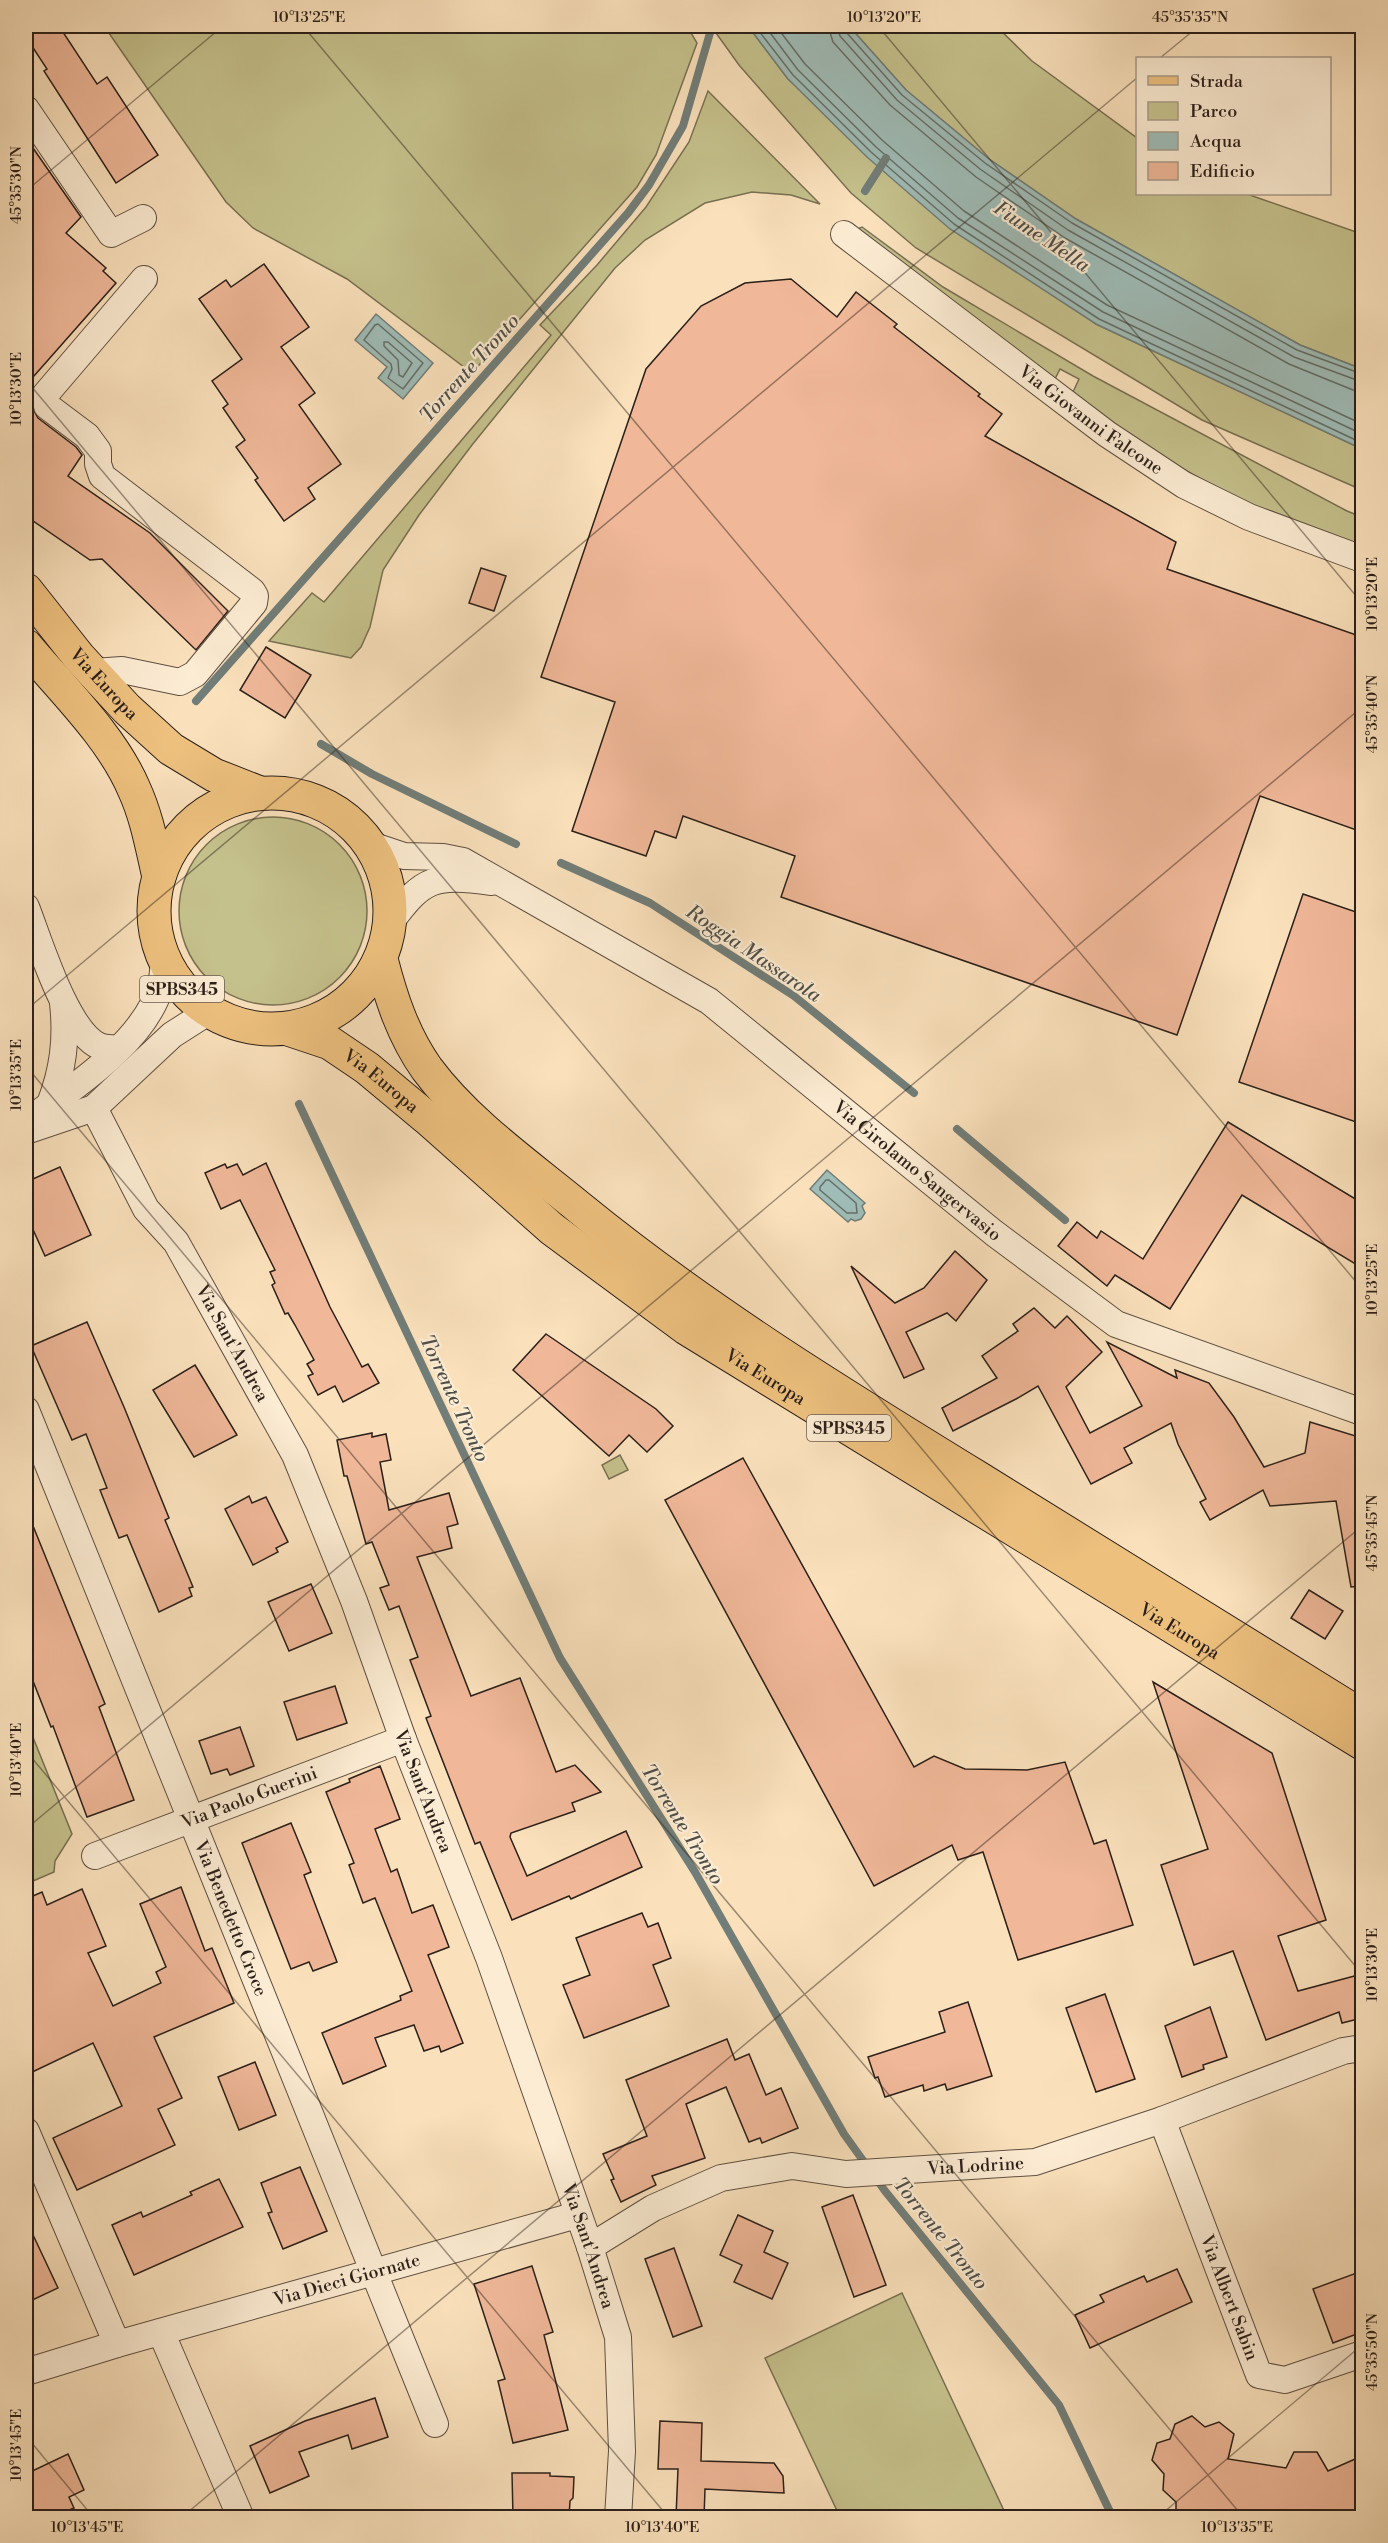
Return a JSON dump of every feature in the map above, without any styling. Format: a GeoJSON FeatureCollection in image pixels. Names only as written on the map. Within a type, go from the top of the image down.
{"type":"FeatureCollection","features":[{"type":"Feature","properties":{"kind":"main road","name":"Via Europa"},"geometry":{"type":"LineString","coordinates":[[26,590],[93,672],[127,709],[171,750],[214,775],[260,793]]}},
{"type":"Feature","properties":{"kind":"main road","name":"Via Europa"},"geometry":{"type":"LineString","coordinates":[[26,646],[98,733],[124,769],[146,818],[159,878]]}},
{"type":"Feature","properties":{"kind":"main road","name":"Via Europa"},"geometry":{"type":"LineString","coordinates":[[288,1029],[327,1017],[344,1006],[365,984],[381,958],[390,923],[390,896],[383,869],[371,845],[341,814],[302,796],[260,793],[237,798],[216,807],[196,820],[180,836],[167,856],[154,898],[153,920],[164,961],[182,989],[208,1012],[246,1027],[288,1029],[330,1043],[367,1068],[427,1118],[552,1229],[686,1328],[1362,1743]]}},
{"type":"Feature","properties":{"kind":"main road","name":"Via Europa"},"geometry":{"type":"LineString","coordinates":[[381,958],[405,1035],[449,1096],[491,1135],[625,1245],[733,1323],[871,1413],[1362,1716]]}},
{"type":"Feature","properties":{"kind":"street"},"geometry":{"type":"LineString","coordinates":[[26,109],[111,234],[143,218]]}},
{"type":"Feature","properties":{"kind":"street","name":"Via Giovanni Falcone"},"geometry":{"type":"LineString","coordinates":[[844,234],[1107,434],[1184,485],[1249,517],[1362,559]]}},
{"type":"Feature","properties":{"kind":"street"},"geometry":{"type":"LineString","coordinates":[[93,672],[122,670],[180,682],[195,674],[254,603],[255,596],[252,591],[102,476],[98,464],[98,451],[87,436],[47,406],[45,395],[144,279]]}},
{"type":"Feature","properties":{"kind":"street","name":"Via Girolamo Sangervasio"},"geometry":{"type":"LineString","coordinates":[[371,845],[404,856],[443,857],[463,861],[498,883],[709,1001],[994,1233],[1116,1324],[1362,1412]]}},
{"type":"Feature","properties":{"kind":"street","name":"Via Girolamo Sangervasio"},"geometry":{"type":"LineString","coordinates":[[390,923],[410,896],[435,880],[468,879],[498,883]]}},
{"type":"Feature","properties":{"kind":"street"},"geometry":{"type":"LineString","coordinates":[[26,907],[62,1000],[86,1036],[99,1046],[117,1049]]}},
{"type":"Feature","properties":{"kind":"street"},"geometry":{"type":"LineString","coordinates":[[26,1122],[117,1049],[135,1030],[150,1009],[160,985],[164,961]]}},
{"type":"Feature","properties":{"kind":"street"},"geometry":{"type":"LineString","coordinates":[[50,1104],[59,1079],[64,1053],[65,1026],[62,1000]]}},
{"type":"Feature","properties":{"kind":"street"},"geometry":{"type":"LineString","coordinates":[[26,1131],[94,1108],[172,1035],[208,1012]]}},
{"type":"Feature","properties":{"kind":"street","name":"Via Sant'Andrea"},"geometry":{"type":"LineString","coordinates":[[94,1108],[146,1209],[176,1242],[295,1455],[354,1601],[403,1739],[489,1958],[590,2247],[618,2337],[622,2451],[618,2517]]}},
{"type":"Feature","properties":{"kind":"street","name":"Via Benedetto Croce"},"geometry":{"type":"LineString","coordinates":[[26,1410],[435,2424]]}},
{"type":"Feature","properties":{"kind":"street","name":"Via Paolo Guerini"},"geometry":{"type":"LineString","coordinates":[[95,1856],[403,1739]]}},
{"type":"Feature","properties":{"kind":"street","name":"Via Lodrine"},"geometry":{"type":"LineString","coordinates":[[590,2247],[653,2208],[721,2178],[792,2166],[846,2174],[1035,2162],[1162,2120],[1343,2051],[1362,2048]]}},
{"type":"Feature","properties":{"kind":"street","name":"Via Albert Sabin"},"geometry":{"type":"LineString","coordinates":[[1162,2120],[1259,2375],[1285,2380],[1362,2354]]}},
{"type":"Feature","properties":{"kind":"street"},"geometry":{"type":"LineString","coordinates":[[26,2131],[117,2344]]}},
{"type":"Feature","properties":{"kind":"street","name":"Via Dieci Giornate"},"geometry":{"type":"LineString","coordinates":[[26,2372],[117,2344],[577,2215]]}},
{"type":"Feature","properties":{"kind":"street"},"geometry":{"type":"LineString","coordinates":[[161,2332],[241,2517]]}},
{"type":"Feature","properties":{"kind":"green space"},"geometry":{"type":"Polygon","coordinates":[[[104,26],[687,26],[697,43],[656,155],[637,187],[472,373],[347,279],[253,228],[226,202],[104,26]]]}},
{"type":"Feature","properties":{"kind":"green space"},"geometry":{"type":"Polygon","coordinates":[[[711,26],[748,26],[788,79],[1096,324],[1362,449],[1362,490],[1202,420],[916,248],[851,193],[739,65],[711,26]]]}},
{"type":"Feature","properties":{"kind":"green space"},"geometry":{"type":"Polygon","coordinates":[[[849,26],[996,26],[1032,61],[1136,137],[1136,195],[1250,195],[1362,234],[1362,369],[1300,345],[1076,219],[989,159],[906,90],[849,26]]]}},
{"type":"Feature","properties":{"kind":"green space"},"geometry":{"type":"Polygon","coordinates":[[[708,91],[820,204],[791,195],[752,192],[705,203],[645,240],[615,268],[472,445],[419,515],[383,570],[370,627],[361,647],[351,658],[269,641],[312,593],[324,602],[551,335],[540,325],[597,265],[646,207],[689,142],[708,91]]]}},
{"type":"Feature","properties":{"kind":"green space"},"geometry":{"type":"Polygon","coordinates":[[[862,227],[943,287],[1093,376],[1362,517],[1362,546],[1244,502],[1131,441],[855,230],[862,227]],[[1060,369],[1054,381],[1073,392],[1079,379],[1060,369]]]}},
{"type":"Feature","properties":{"kind":"green space"},"geometry":{"type":"Polygon","coordinates":[[[273,817],[309,824],[333,838],[346,851],[360,875],[367,911],[360,947],[346,971],[333,984],[309,998],[273,1005],[237,998],[213,984],[200,971],[186,947],[179,911],[186,875],[200,851],[213,838],[237,824],[273,817]]]}},
{"type":"Feature","properties":{"kind":"green space"},"geometry":{"type":"Polygon","coordinates":[[[620,1455],[628,1470],[609,1479],[602,1465],[620,1455]]]}},
{"type":"Feature","properties":{"kind":"green space"},"geometry":{"type":"Polygon","coordinates":[[[26,1720],[72,1834],[55,1861],[54,1872],[26,1884],[26,1720]]]}},
{"type":"Feature","properties":{"kind":"green space"},"geometry":{"type":"Polygon","coordinates":[[[902,2293],[1007,2517],[840,2517],[765,2358],[902,2293]]]}},
{"type":"Feature","properties":{"kind":"water","name":"Fiume Mella"},"geometry":{"type":"Polygon","coordinates":[[[748,26],[849,26],[906,90],[989,159],[1076,219],[1300,345],[1362,369],[1362,449],[1096,324],[950,229],[867,157],[788,79],[748,26]]]}},
{"type":"Feature","properties":{"kind":"water"},"geometry":{"type":"Polygon","coordinates":[[[376,314],[433,363],[403,399],[378,378],[387,367],[355,340],[376,314]]]}},
{"type":"Feature","properties":{"kind":"water"},"geometry":{"type":"Polygon","coordinates":[[[827,1170],[865,1203],[862,1206],[865,1213],[861,1219],[855,1221],[851,1219],[848,1222],[810,1189],[827,1170]]]}},
{"type":"Feature","properties":{"kind":"building"},"geometry":{"type":"Polygon","coordinates":[[[26,26],[59,26],[97,84],[107,77],[158,155],[116,183],[44,71],[47,69],[26,37],[26,26]]]}},
{"type":"Feature","properties":{"kind":"building"},"geometry":{"type":"Polygon","coordinates":[[[26,138],[81,217],[66,233],[106,268],[103,271],[116,283],[26,385],[26,138]]]}},
{"type":"Feature","properties":{"kind":"building"},"geometry":{"type":"Polygon","coordinates":[[[264,264],[309,327],[281,347],[315,393],[299,405],[341,464],[308,488],[315,499],[284,521],[255,480],[258,478],[236,447],[245,440],[223,408],[228,404],[212,381],[242,359],[199,299],[226,280],[231,287],[264,264]]]}},
{"type":"Feature","properties":{"kind":"building"},"geometry":{"type":"Polygon","coordinates":[[[791,279],[837,317],[856,292],[897,324],[894,327],[1002,414],[985,436],[1176,542],[1167,569],[1362,637],[1362,832],[1260,796],[1177,1035],[781,897],[795,856],[683,816],[676,838],[655,831],[646,856],[572,831],[615,702],[541,677],[646,369],[701,306],[745,283],[791,279]]]}},
{"type":"Feature","properties":{"kind":"building"},"geometry":{"type":"Polygon","coordinates":[[[26,402],[38,418],[76,447],[82,455],[68,476],[150,533],[228,611],[196,650],[102,559],[90,560],[26,516],[26,402]]]}},
{"type":"Feature","properties":{"kind":"building"},"geometry":{"type":"Polygon","coordinates":[[[481,568],[506,576],[494,611],[469,603],[481,568]]]}},
{"type":"Feature","properties":{"kind":"building"},"geometry":{"type":"Polygon","coordinates":[[[266,647],[311,675],[285,718],[240,690],[266,647]]]}},
{"type":"Feature","properties":{"kind":"building"},"geometry":{"type":"Polygon","coordinates":[[[1303,894],[1362,914],[1362,1124],[1239,1082],[1303,894]]]}},
{"type":"Feature","properties":{"kind":"building"},"geometry":{"type":"Polygon","coordinates":[[[1228,1122],[1362,1203],[1362,1268],[1242,1195],[1170,1309],[1115,1275],[1107,1286],[1058,1246],[1077,1222],[1097,1238],[1101,1231],[1143,1259],[1228,1122]]]}},
{"type":"Feature","properties":{"kind":"building"},"geometry":{"type":"Polygon","coordinates":[[[266,1163],[330,1307],[362,1367],[368,1364],[379,1383],[343,1402],[335,1386],[318,1395],[308,1376],[313,1374],[307,1364],[314,1360],[288,1313],[285,1314],[272,1285],[275,1283],[270,1272],[275,1270],[240,1200],[221,1209],[205,1173],[225,1164],[227,1168],[237,1164],[243,1175],[266,1163]]]}},
{"type":"Feature","properties":{"kind":"building"},"geometry":{"type":"Polygon","coordinates":[[[60,1167],[91,1235],[45,1256],[26,1214],[26,1182],[60,1167]]]}},
{"type":"Feature","properties":{"kind":"building"},"geometry":{"type":"Polygon","coordinates":[[[955,1251],[987,1280],[956,1321],[947,1313],[906,1332],[924,1369],[904,1378],[851,1266],[895,1303],[924,1288],[955,1251]]]}},
{"type":"Feature","properties":{"kind":"building"},"geometry":{"type":"Polygon","coordinates":[[[1034,1308],[1055,1328],[1067,1316],[1102,1352],[1066,1387],[1090,1433],[1142,1406],[1107,1342],[1177,1378],[1175,1370],[1209,1383],[1234,1417],[1264,1467],[1305,1453],[1310,1422],[1362,1438],[1362,1586],[1351,1587],[1336,1501],[1270,1506],[1263,1490],[1210,1520],[1200,1502],[1206,1499],[1178,1444],[1171,1423],[1124,1448],[1132,1463],[1091,1484],[1038,1386],[953,1431],[942,1408],[997,1378],[982,1356],[1018,1331],[1013,1324],[1034,1308]]]}},
{"type":"Feature","properties":{"kind":"building"},"geometry":{"type":"Polygon","coordinates":[[[87,1322],[169,1518],[165,1520],[193,1587],[189,1588],[192,1596],[159,1612],[127,1535],[119,1538],[100,1490],[107,1488],[86,1434],[72,1440],[31,1346],[87,1322]]]}},
{"type":"Feature","properties":{"kind":"building"},"geometry":{"type":"Polygon","coordinates":[[[546,1334],[656,1409],[673,1426],[647,1452],[629,1435],[609,1456],[513,1370],[546,1334]]]}},
{"type":"Feature","properties":{"kind":"building"},"geometry":{"type":"Polygon","coordinates":[[[195,1365],[237,1435],[194,1457],[153,1390],[195,1365]]]}},
{"type":"Feature","properties":{"kind":"building"},"geometry":{"type":"Polygon","coordinates":[[[372,1433],[372,1437],[386,1434],[391,1460],[380,1462],[389,1510],[449,1493],[458,1524],[447,1527],[452,1548],[417,1557],[471,1696],[520,1678],[556,1772],[575,1765],[601,1792],[572,1803],[575,1811],[511,1833],[510,1837],[527,1876],[626,1831],[642,1867],[571,1899],[569,1896],[512,1920],[480,1842],[475,1844],[426,1718],[431,1716],[410,1660],[418,1657],[399,1606],[389,1610],[380,1588],[389,1585],[372,1542],[366,1544],[347,1476],[344,1476],[337,1440],[372,1433]]]}},
{"type":"Feature","properties":{"kind":"building"},"geometry":{"type":"Polygon","coordinates":[[[743,1458],[914,1767],[934,1756],[965,1769],[1027,1770],[1065,1762],[1094,1844],[1106,1840],[1133,1925],[1018,1960],[983,1852],[958,1860],[952,1845],[874,1886],[665,1500],[743,1458]]]}},
{"type":"Feature","properties":{"kind":"building"},"geometry":{"type":"Polygon","coordinates":[[[249,1496],[252,1503],[266,1497],[288,1542],[276,1548],[278,1552],[253,1565],[225,1509],[249,1496]]]}},
{"type":"Feature","properties":{"kind":"building"},"geometry":{"type":"Polygon","coordinates":[[[27,1511],[105,1704],[99,1707],[134,1800],[87,1817],[53,1726],[51,1727],[26,1663],[27,1511]]]}},
{"type":"Feature","properties":{"kind":"building"},"geometry":{"type":"Polygon","coordinates":[[[311,1584],[332,1633],[289,1651],[268,1602],[311,1584]]]}},
{"type":"Feature","properties":{"kind":"building"},"geometry":{"type":"Polygon","coordinates":[[[1309,1590],[1343,1611],[1325,1639],[1291,1618],[1309,1590]]]}},
{"type":"Feature","properties":{"kind":"building"},"geometry":{"type":"Polygon","coordinates":[[[1153,1682],[1272,1753],[1326,1920],[1278,1936],[1298,1991],[1362,1974],[1362,2018],[1342,2023],[1339,2012],[1266,2040],[1233,1951],[1194,1965],[1161,1865],[1208,1849],[1153,1682]]]}},
{"type":"Feature","properties":{"kind":"building"},"geometry":{"type":"Polygon","coordinates":[[[335,1686],[347,1723],[297,1740],[284,1702],[335,1686]]]}},
{"type":"Feature","properties":{"kind":"building"},"geometry":{"type":"Polygon","coordinates":[[[240,1727],[254,1766],[230,1775],[227,1769],[211,1774],[199,1741],[240,1727]]]}},
{"type":"Feature","properties":{"kind":"building"},"geometry":{"type":"Polygon","coordinates":[[[380,1766],[400,1819],[375,1829],[391,1872],[397,1869],[412,1913],[433,1905],[449,1947],[428,1955],[463,2043],[441,2052],[439,2046],[424,2051],[414,2025],[375,2038],[386,2066],[343,2084],[322,2033],[401,2000],[400,1996],[412,1991],[375,1898],[363,1903],[349,1865],[354,1863],[326,1792],[380,1766]]]}},
{"type":"Feature","properties":{"kind":"building"},"geometry":{"type":"Polygon","coordinates":[[[291,1823],[311,1872],[304,1875],[337,1962],[313,1971],[309,1962],[291,1969],[242,1843],[291,1823]]]}},
{"type":"Feature","properties":{"kind":"building"},"geometry":{"type":"Polygon","coordinates":[[[181,1887],[205,1951],[212,1948],[234,2003],[154,2037],[182,2098],[158,2109],[175,2145],[77,2190],[53,2138],[122,2106],[93,2043],[26,2075],[26,1899],[42,1892],[47,1905],[82,1889],[106,1946],[88,1953],[113,2006],[161,1983],[156,1972],[166,1967],[140,1904],[181,1887]]]}},
{"type":"Feature","properties":{"kind":"building"},"geometry":{"type":"Polygon","coordinates":[[[642,1913],[648,1927],[658,1923],[671,1958],[653,1965],[669,2006],[584,2038],[563,1985],[590,1975],[576,1938],[642,1913]]]}},
{"type":"Feature","properties":{"kind":"building"},"geometry":{"type":"Polygon","coordinates":[[[1105,1994],[1135,2079],[1096,2092],[1066,2008],[1105,1994]]]}},
{"type":"Feature","properties":{"kind":"building"},"geometry":{"type":"Polygon","coordinates":[[[968,2002],[992,2076],[947,2090],[945,2084],[924,2091],[923,2085],[885,2097],[868,2057],[945,2032],[939,2012],[968,2002]]]}},
{"type":"Feature","properties":{"kind":"building"},"geometry":{"type":"Polygon","coordinates":[[[1210,2007],[1227,2057],[1203,2065],[1204,2069],[1182,2077],[1165,2026],[1210,2007]]]}},
{"type":"Feature","properties":{"kind":"building"},"geometry":{"type":"Polygon","coordinates":[[[727,2039],[735,2060],[749,2054],[766,2095],[781,2088],[798,2128],[762,2143],[760,2138],[749,2142],[726,2087],[686,2104],[705,2158],[652,2176],[656,2185],[621,2202],[603,2154],[647,2136],[626,2080],[727,2039]]]}},
{"type":"Feature","properties":{"kind":"building"},"geometry":{"type":"Polygon","coordinates":[[[255,2062],[276,2115],[239,2130],[218,2077],[255,2062]]]}},
{"type":"Feature","properties":{"kind":"building"},"geometry":{"type":"Polygon","coordinates":[[[300,2167],[327,2231],[283,2249],[268,2213],[272,2212],[261,2183],[300,2167]]]}},
{"type":"Feature","properties":{"kind":"building"},"geometry":{"type":"Polygon","coordinates":[[[219,2179],[243,2227],[134,2275],[112,2225],[141,2212],[143,2217],[192,2195],[190,2192],[219,2179]]]}},
{"type":"Feature","properties":{"kind":"building"},"geometry":{"type":"Polygon","coordinates":[[[853,2195],[886,2285],[854,2297],[822,2207],[853,2195]]]}},
{"type":"Feature","properties":{"kind":"building"},"geometry":{"type":"Polygon","coordinates":[[[738,2215],[773,2231],[764,2252],[788,2263],[772,2299],[734,2282],[742,2265],[720,2255],[738,2215]]]}},
{"type":"Feature","properties":{"kind":"building"},"geometry":{"type":"Polygon","coordinates":[[[26,2220],[58,2288],[26,2303],[26,2220]]]}},
{"type":"Feature","properties":{"kind":"building"},"geometry":{"type":"Polygon","coordinates":[[[674,2248],[702,2326],[673,2337],[645,2259],[674,2248]]]}},
{"type":"Feature","properties":{"kind":"building"},"geometry":{"type":"Polygon","coordinates":[[[532,2266],[553,2332],[544,2335],[568,2430],[513,2443],[498,2381],[505,2379],[474,2284],[532,2266]]]}},
{"type":"Feature","properties":{"kind":"building"},"geometry":{"type":"Polygon","coordinates":[[[1177,2269],[1192,2302],[1090,2348],[1075,2315],[1104,2302],[1100,2295],[1144,2276],[1147,2282],[1177,2269]]]}},
{"type":"Feature","properties":{"kind":"building"},"geometry":{"type":"Polygon","coordinates":[[[1362,2271],[1362,2332],[1333,2343],[1313,2289],[1362,2271]]]}},
{"type":"Feature","properties":{"kind":"building"},"geometry":{"type":"Polygon","coordinates":[[[375,2398],[388,2437],[352,2449],[348,2435],[299,2452],[309,2476],[270,2493],[250,2446],[305,2421],[375,2398]]]}},
{"type":"Feature","properties":{"kind":"building"},"geometry":{"type":"Polygon","coordinates":[[[1192,2416],[1205,2427],[1219,2422],[1234,2434],[1228,2459],[1286,2468],[1294,2452],[1317,2452],[1328,2471],[1362,2456],[1362,2517],[1176,2517],[1176,2502],[1163,2490],[1164,2474],[1152,2460],[1157,2443],[1170,2439],[1175,2424],[1192,2416]]]}},
{"type":"Feature","properties":{"kind":"building"},"geometry":{"type":"Polygon","coordinates":[[[660,2421],[702,2423],[701,2461],[774,2463],[783,2476],[784,2493],[705,2489],[704,2517],[676,2517],[678,2469],[658,2469],[660,2421]]]}},
{"type":"Feature","properties":{"kind":"building"},"geometry":{"type":"Polygon","coordinates":[[[68,2454],[84,2490],[69,2497],[74,2508],[52,2517],[26,2517],[26,2474],[68,2454]]]}},
{"type":"Feature","properties":{"kind":"building"},"geometry":{"type":"Polygon","coordinates":[[[512,2473],[550,2473],[550,2476],[574,2477],[569,2517],[513,2517],[512,2473]]]}},
{"type":"Feature","properties":{"kind":"waterway","name":"Torrente Tronto"},"geometry":{"type":"LineString","coordinates":[[196,701],[628,213],[649,185],[683,126],[712,26]]}},
{"type":"Feature","properties":{"kind":"waterway"},"geometry":{"type":"LineString","coordinates":[[865,191],[886,158]]}},
{"type":"Feature","properties":{"kind":"waterway","name":"Roggia Massarola"},"geometry":{"type":"LineString","coordinates":[[321,744],[372,774],[516,844]]}},
{"type":"Feature","properties":{"kind":"waterway","name":"Roggia Massarola"},"geometry":{"type":"LineString","coordinates":[[561,863],[650,903],[794,996],[914,1093]]}},
{"type":"Feature","properties":{"kind":"waterway","name":"Torrente Tronto"},"geometry":{"type":"LineString","coordinates":[[299,1104],[560,1658],[695,1872],[844,2134],[885,2191],[1059,2405],[1113,2518]]}},
{"type":"Feature","properties":{"kind":"waterway","name":"Roggia Massarola"},"geometry":{"type":"LineString","coordinates":[[957,1129],[1065,1220]]}}]}
